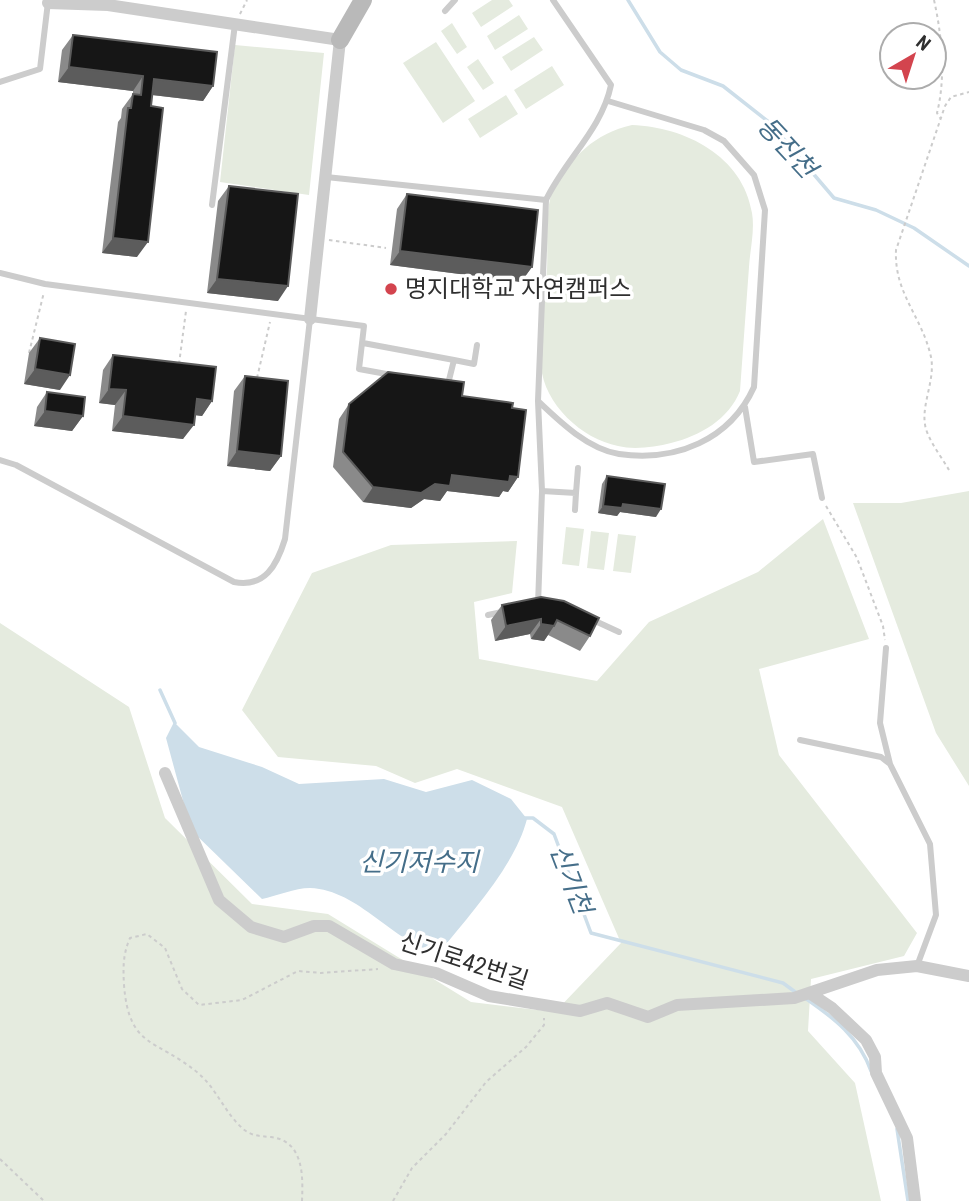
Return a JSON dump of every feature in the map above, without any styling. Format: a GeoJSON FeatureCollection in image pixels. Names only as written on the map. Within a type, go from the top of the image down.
{"type":"FeatureCollection","features":[{"type":"Feature","properties":{"kind":"main road"},"geometry":{"type":"LineString","coordinates":[[340,40],[363,0]]}},
{"type":"Feature","properties":{"kind":"street"},"geometry":{"type":"LineString","coordinates":[[46,1],[109,3],[340,40],[310,319]]}},
{"type":"Feature","properties":{"kind":"street","name":"신기로42번길"},"geometry":{"type":"LineString","coordinates":[[166,773],[219,900],[251,927],[270,935],[284,937],[314,926],[329,926],[391,962],[436,973],[489,996],[546,1008],[580,1011],[607,1003],[648,1017],[677,1005],[794,998],[877,970],[917,966],[969,976]]}},
{"type":"Feature","properties":{"kind":"street"},"geometry":{"type":"LineString","coordinates":[[811,994],[832,1008],[866,1040],[875,1056],[876,1073],[907,1138],[915,1201]]}},
{"type":"Feature","properties":{"kind":"lane"},"geometry":{"type":"LineString","coordinates":[[445,11],[455,0]]}},
{"type":"Feature","properties":{"kind":"lane"},"geometry":{"type":"LineString","coordinates":[[538,605],[542,491],[538,401],[546,200],[555,181],[587,137],[608,101],[611,85],[554,0]]}},
{"type":"Feature","properties":{"kind":"lane"},"geometry":{"type":"LineString","coordinates":[[0,82],[40,69],[46,1]]}},
{"type":"Feature","properties":{"kind":"lane"},"geometry":{"type":"LineString","coordinates":[[212,205],[235,24]]}},
{"type":"Feature","properties":{"kind":"lane"},"geometry":{"type":"LineString","coordinates":[[538,401],[561,423],[591,443],[618,454],[674,450],[716,437],[745,407],[754,387],[765,210],[761,190],[743,159],[724,141],[680,121],[608,101]]}},
{"type":"Feature","properties":{"kind":"lane"},"geometry":{"type":"LineString","coordinates":[[324,176],[546,200]]}},
{"type":"Feature","properties":{"kind":"lane"},"geometry":{"type":"LineString","coordinates":[[0,273],[46,285],[364,326],[359,369],[398,376]]}},
{"type":"Feature","properties":{"kind":"lane"},"geometry":{"type":"LineString","coordinates":[[0,460],[16,465],[234,582],[254,583],[266,576],[278,561],[285,539],[310,319]]}},
{"type":"Feature","properties":{"kind":"lane"},"geometry":{"type":"LineString","coordinates":[[363,344],[474,364],[477,345]]}},
{"type":"Feature","properties":{"kind":"lane"},"geometry":{"type":"LineString","coordinates":[[437,382],[449,385],[454,360]]}},
{"type":"Feature","properties":{"kind":"lane"},"geometry":{"type":"LineString","coordinates":[[745,407],[754,462],[813,454],[822,498]]}},
{"type":"Feature","properties":{"kind":"lane"},"geometry":{"type":"LineString","coordinates":[[575,510],[578,468]]}},
{"type":"Feature","properties":{"kind":"lane"},"geometry":{"type":"LineString","coordinates":[[542,491],[576,493]]}},
{"type":"Feature","properties":{"kind":"lane"},"geometry":{"type":"LineString","coordinates":[[526,607],[549,607]]}},
{"type":"Feature","properties":{"kind":"lane"},"geometry":{"type":"LineString","coordinates":[[488,615],[513,610]]}},
{"type":"Feature","properties":{"kind":"lane"},"geometry":{"type":"LineString","coordinates":[[581,614],[619,632]]}},
{"type":"Feature","properties":{"kind":"lane"},"geometry":{"type":"LineString","coordinates":[[886,648],[880,723],[891,764],[930,844],[936,915],[917,966]]}},
{"type":"Feature","properties":{"kind":"lane"},"geometry":{"type":"LineString","coordinates":[[800,740],[881,757],[891,764]]}},
{"type":"Feature","properties":{"kind":"path"},"geometry":{"type":"LineString","coordinates":[[934,0],[939,23],[943,80],[937,113],[941,119]]}},
{"type":"Feature","properties":{"kind":"path"},"geometry":{"type":"LineString","coordinates":[[949,470],[926,430],[925,412],[932,373],[931,357],[920,325],[895,272],[896,250],[951,97],[969,92]]}},
{"type":"Feature","properties":{"kind":"path"},"geometry":{"type":"LineString","coordinates":[[318,239],[387,248]]}},
{"type":"Feature","properties":{"kind":"path"},"geometry":{"type":"LineString","coordinates":[[29,353],[46,285]]}},
{"type":"Feature","properties":{"kind":"path"},"geometry":{"type":"LineString","coordinates":[[179,366],[187,303]]}},
{"type":"Feature","properties":{"kind":"path"},"geometry":{"type":"LineString","coordinates":[[257,380],[272,314]]}},
{"type":"Feature","properties":{"kind":"path"},"geometry":{"type":"LineString","coordinates":[[822,498],[858,558],[883,626],[886,648]]}},
{"type":"Feature","properties":{"kind":"path"},"geometry":{"type":"LineString","coordinates":[[302,1201],[303,1168],[290,1146],[275,1138],[255,1136],[241,1127],[216,1091],[197,1073],[133,1029],[126,1010],[125,950],[130,938],[147,933],[165,948],[182,989],[199,1005],[242,1000],[298,971],[375,971],[391,962]]}},
{"type":"Feature","properties":{"kind":"path"},"geometry":{"type":"LineString","coordinates":[[393,1201],[412,1168],[446,1134],[479,1091],[526,1047],[544,1025],[541,1010],[546,1008]]}},
{"type":"Feature","properties":{"kind":"path"},"geometry":{"type":"LineString","coordinates":[[0,1159],[44,1201]]}},
{"type":"Feature","properties":{"kind":"shaded area"},"geometry":{"type":"Polygon","coordinates":[[[492,0],[509,0],[513,6],[481,27],[472,13],[492,0]]]}},
{"type":"Feature","properties":{"kind":"shaded area"},"geometry":{"type":"Polygon","coordinates":[[[519,15],[528,29],[495,50],[487,36],[519,15]]]}},
{"type":"Feature","properties":{"kind":"shaded area"},"geometry":{"type":"Polygon","coordinates":[[[452,23],[467,47],[457,54],[441,31],[452,23]]]}},
{"type":"Feature","properties":{"kind":"shaded area"},"geometry":{"type":"Polygon","coordinates":[[[534,37],[543,50],[511,71],[502,57],[534,37]]]}},
{"type":"Feature","properties":{"kind":"shaded area"},"geometry":{"type":"Polygon","coordinates":[[[436,42],[475,101],[443,123],[403,63],[436,42]]]}},
{"type":"Feature","properties":{"kind":"shaded area"},"geometry":{"type":"Polygon","coordinates":[[[235,45],[324,53],[309,195],[220,182],[235,45]]]}},
{"type":"Feature","properties":{"kind":"shaded area"},"geometry":{"type":"Polygon","coordinates":[[[478,59],[494,83],[483,90],[467,67],[478,59]]]}},
{"type":"Feature","properties":{"kind":"shaded area"},"geometry":{"type":"Polygon","coordinates":[[[552,66],[564,85],[526,109],[514,90],[552,66]]]}},
{"type":"Feature","properties":{"kind":"shaded area"},"geometry":{"type":"Polygon","coordinates":[[[506,95],[518,114],[480,138],[468,119],[506,95]]]}},
{"type":"Feature","properties":{"kind":"shaded area"},"geometry":{"type":"Polygon","coordinates":[[[632,125],[652,127],[691,139],[724,161],[737,175],[746,193],[753,226],[740,391],[735,401],[721,418],[703,431],[682,440],[638,448],[604,442],[567,418],[549,394],[540,354],[550,197],[568,167],[585,148],[607,134],[632,125]]]}},
{"type":"Feature","properties":{"kind":"shaded area"},"geometry":{"type":"Polygon","coordinates":[[[969,491],[969,786],[936,733],[853,503],[901,503],[969,491]]]}},
{"type":"Feature","properties":{"kind":"shaded area"},"geometry":{"type":"Polygon","coordinates":[[[823,519],[869,639],[759,669],[779,755],[917,933],[904,956],[811,979],[808,1031],[855,1083],[881,1201],[0,1201],[0,623],[129,707],[165,818],[252,904],[328,914],[471,1002],[555,1012],[621,943],[562,807],[457,769],[415,783],[376,766],[278,757],[242,710],[312,573],[391,545],[517,541],[512,593],[474,602],[479,659],[597,681],[649,622],[758,572],[823,519]]]}},
{"type":"Feature","properties":{"kind":"shaded area"},"geometry":{"type":"Polygon","coordinates":[[[566,527],[584,529],[579,566],[562,564],[566,527]]]}},
{"type":"Feature","properties":{"kind":"shaded area"},"geometry":{"type":"Polygon","coordinates":[[[591,531],[609,533],[604,570],[587,568],[591,531]]]}},
{"type":"Feature","properties":{"kind":"shaded area"},"geometry":{"type":"Polygon","coordinates":[[[618,534],[636,536],[631,573],[613,571],[618,534]]]}},
{"type":"Feature","properties":{"kind":"water","name":"신기저수지"},"geometry":{"type":"Polygon","coordinates":[[[174,722],[199,747],[262,767],[299,784],[384,779],[426,792],[472,780],[511,799],[527,819],[521,837],[502,872],[439,953],[406,939],[360,907],[328,891],[304,888],[262,899],[191,830],[166,738],[174,722]]]}},
{"type":"Feature","properties":{"kind":"building"},"geometry":{"type":"Polygon","coordinates":[[[73,35],[217,52],[213,86],[154,79],[151,106],[163,108],[148,242],[113,238],[128,108],[131,108],[133,94],[141,95],[143,76],[69,67],[73,35]]]}},
{"type":"Feature","properties":{"kind":"building"},"geometry":{"type":"Polygon","coordinates":[[[229,186],[298,194],[288,286],[217,279],[229,186]]]}},
{"type":"Feature","properties":{"kind":"building"},"geometry":{"type":"Polygon","coordinates":[[[407,194],[538,210],[532,267],[400,251],[407,194]]]}},
{"type":"Feature","properties":{"kind":"building"},"geometry":{"type":"Polygon","coordinates":[[[40,338],[75,344],[70,375],[35,369],[40,338]]]}},
{"type":"Feature","properties":{"kind":"building"},"geometry":{"type":"Polygon","coordinates":[[[113,355],[216,367],[212,401],[197,399],[194,425],[123,416],[126,390],[109,389],[113,355]]]}},
{"type":"Feature","properties":{"kind":"building"},"geometry":{"type":"Polygon","coordinates":[[[388,372],[464,382],[462,396],[513,403],[512,408],[526,410],[518,477],[510,476],[509,482],[452,475],[450,486],[435,484],[421,493],[373,487],[343,452],[349,404],[388,372]]]}},
{"type":"Feature","properties":{"kind":"building"},"geometry":{"type":"Polygon","coordinates":[[[245,376],[288,381],[281,456],[237,451],[245,376]]]}},
{"type":"Feature","properties":{"kind":"building"},"geometry":{"type":"Polygon","coordinates":[[[47,392],[85,397],[83,416],[45,411],[47,392]]]}},
{"type":"Feature","properties":{"kind":"building"},"geometry":{"type":"Polygon","coordinates":[[[607,476],[665,484],[661,509],[623,504],[622,508],[603,506],[607,476]]]}},
{"type":"Feature","properties":{"kind":"building"},"geometry":{"type":"Polygon","coordinates":[[[541,597],[564,601],[599,618],[590,636],[557,620],[554,626],[541,624],[541,619],[506,626],[502,605],[541,597]]]}},
{"type":"Feature","properties":{"kind":"waterway","name":"동진천"},"geometry":{"type":"LineString","coordinates":[[628,0],[660,52],[681,70],[723,86],[770,123],[834,198],[876,210],[914,228],[969,266]]}},
{"type":"Feature","properties":{"kind":"waterway","name":"신기천"},"geometry":{"type":"LineString","coordinates":[[160,690],[175,723]]}},
{"type":"Feature","properties":{"kind":"waterway","name":"신기천"},"geometry":{"type":"LineString","coordinates":[[523,818],[533,818],[554,834],[591,933],[783,983],[798,994]]}},
{"type":"Feature","properties":{"kind":"waterway","name":"신기천"},"geometry":{"type":"LineString","coordinates":[[805,998],[844,1029],[860,1048],[871,1071]]}},
{"type":"Feature","properties":{"kind":"waterway","name":"신기천"},"geometry":{"type":"LineString","coordinates":[[897,1129],[908,1201]]}},
{"type":"Feature","properties":{"kind":"place","name":"명지대학교 자연캠퍼스"},"geometry":{"type":"Point","coordinates":[391,289]}}]}
